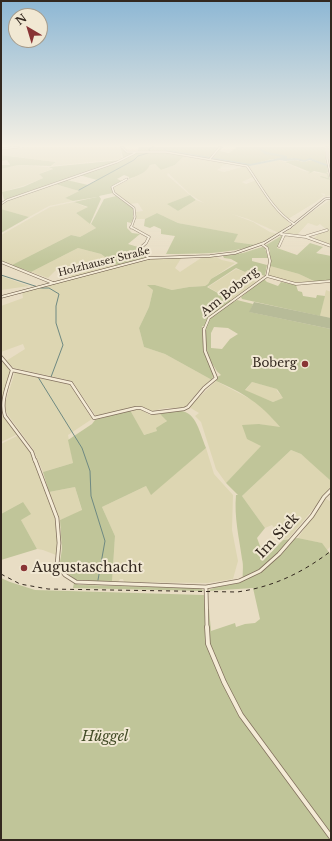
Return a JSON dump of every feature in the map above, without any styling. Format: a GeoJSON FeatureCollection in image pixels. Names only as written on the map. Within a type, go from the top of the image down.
{"type":"FeatureCollection","features":[{"type":"Feature","properties":{"kind":"street"},"geometry":{"type":"LineString","coordinates":[[1,204],[7,200],[47,186]]}},
{"type":"Feature","properties":{"kind":"street"},"geometry":{"type":"LineString","coordinates":[[115,186],[112,188],[114,193],[134,208],[135,217],[130,228],[149,236],[146,243],[138,250],[149,258]]}},
{"type":"Feature","properties":{"kind":"street"},"geometry":{"type":"LineString","coordinates":[[261,186],[270,200],[288,221],[294,224]]}},
{"type":"Feature","properties":{"kind":"street","name":"Holzhauser Straße"},"geometry":{"type":"LineString","coordinates":[[1,297],[149,258],[228,254],[263,245],[280,235],[325,199],[331,198]]}},
{"type":"Feature","properties":{"kind":"street"},"geometry":{"type":"LineString","coordinates":[[306,237],[327,230]]}},
{"type":"Feature","properties":{"kind":"street"},"geometry":{"type":"LineString","coordinates":[[280,235],[306,237],[331,246]]}},
{"type":"Feature","properties":{"kind":"street"},"geometry":{"type":"LineString","coordinates":[[279,246],[284,235]]}},
{"type":"Feature","properties":{"kind":"street","name":"Am Boberg"},"geometry":{"type":"LineString","coordinates":[[12,370],[71,384],[94,418],[136,408],[141,408],[152,413],[184,409],[216,378],[209,361],[204,342],[204,324],[207,320],[267,276],[270,261],[267,248],[263,245]]}},
{"type":"Feature","properties":{"kind":"street"},"geometry":{"type":"LineString","coordinates":[[1,262],[53,283]]}},
{"type":"Feature","properties":{"kind":"street"},"geometry":{"type":"LineString","coordinates":[[267,276],[296,284],[331,281]]}},
{"type":"Feature","properties":{"kind":"street"},"geometry":{"type":"LineString","coordinates":[[1,357],[12,370]]}},
{"type":"Feature","properties":{"kind":"street","name":"Im Siek"},"geometry":{"type":"LineString","coordinates":[[12,370],[3,403],[3,410],[5,416],[36,459],[57,518],[60,543],[57,563],[62,572],[72,581],[80,583],[206,587],[239,581],[260,571],[279,554],[312,516],[324,497],[331,490]]}},
{"type":"Feature","properties":{"kind":"street"},"geometry":{"type":"LineString","coordinates":[[206,587],[208,644],[224,682],[241,715],[331,837]]}},
{"type":"Feature","properties":{"kind":"shaded area"},"geometry":{"type":"Polygon","coordinates":[[[2,186],[22,186],[2,192],[2,186]]]}},
{"type":"Feature","properties":{"kind":"shaded area"},"geometry":{"type":"Polygon","coordinates":[[[48,186],[63,186],[79,191],[65,198],[73,201],[49,206],[29,217],[1,209],[4,201],[48,186]]]}},
{"type":"Feature","properties":{"kind":"shaded area"},"geometry":{"type":"Polygon","coordinates":[[[116,186],[180,186],[190,195],[168,204],[178,211],[196,200],[204,203],[191,195],[182,186],[260,186],[266,197],[290,224],[279,233],[248,219],[232,214],[253,222],[270,232],[278,234],[257,245],[234,242],[237,234],[178,223],[157,213],[145,219],[135,219],[135,212],[143,211],[138,203],[130,204],[114,193],[112,188],[116,186]]]}},
{"type":"Feature","properties":{"kind":"shaded area"},"geometry":{"type":"Polygon","coordinates":[[[261,186],[330,186],[331,195],[324,197],[325,194],[321,193],[324,196],[288,219],[270,200],[261,186]]]}},
{"type":"Feature","properties":{"kind":"shaded area"},"geometry":{"type":"Polygon","coordinates":[[[331,199],[331,245],[314,238],[321,232],[328,231],[320,224],[317,226],[308,223],[297,235],[284,234],[309,214],[331,199]]]}},
{"type":"Feature","properties":{"kind":"shaded area"},"geometry":{"type":"Polygon","coordinates":[[[74,202],[88,208],[76,213],[96,228],[80,237],[71,235],[12,265],[1,261],[1,235],[50,207],[74,202]]]}},
{"type":"Feature","properties":{"kind":"shaded area"},"geometry":{"type":"Polygon","coordinates":[[[78,248],[101,254],[116,265],[72,277],[56,270],[48,278],[31,272],[78,248]]]}},
{"type":"Feature","properties":{"kind":"shaded area"},"geometry":{"type":"Polygon","coordinates":[[[204,256],[216,257],[235,263],[211,279],[205,286],[172,290],[155,285],[152,288],[153,290],[149,307],[139,328],[144,347],[165,354],[212,380],[202,387],[183,408],[166,408],[152,411],[139,406],[96,416],[72,381],[14,368],[6,361],[25,349],[23,344],[1,352],[1,306],[23,298],[22,292],[162,257],[182,257],[175,268],[180,272],[204,256]]]}},
{"type":"Feature","properties":{"kind":"shaded area"},"geometry":{"type":"Polygon","coordinates":[[[270,266],[299,274],[316,282],[295,283],[270,276],[268,274],[270,266]]]}},
{"type":"Feature","properties":{"kind":"shaded area"},"geometry":{"type":"Polygon","coordinates":[[[236,269],[245,272],[249,270],[260,274],[252,280],[256,282],[231,300],[208,287],[236,269]]]}},
{"type":"Feature","properties":{"kind":"shaded area"},"geometry":{"type":"Polygon","coordinates":[[[1,276],[29,286],[1,290],[1,276]]]}},
{"type":"Feature","properties":{"kind":"shaded area"},"geometry":{"type":"Polygon","coordinates":[[[326,290],[331,292],[331,318],[320,316],[326,290]]]}},
{"type":"Feature","properties":{"kind":"shaded area"},"geometry":{"type":"Polygon","coordinates":[[[1,361],[9,368],[10,372],[1,403],[1,361]]]}},
{"type":"Feature","properties":{"kind":"shaded area"},"geometry":{"type":"Polygon","coordinates":[[[15,372],[70,385],[92,419],[68,435],[73,463],[43,472],[33,449],[5,409],[5,403],[15,372]]]}},
{"type":"Feature","properties":{"kind":"shaded area"},"geometry":{"type":"Polygon","coordinates":[[[216,381],[254,401],[267,411],[281,428],[259,424],[262,446],[226,483],[216,469],[201,422],[195,416],[199,413],[189,407],[216,381]]]}},
{"type":"Feature","properties":{"kind":"shaded area"},"geometry":{"type":"Polygon","coordinates":[[[252,382],[278,389],[277,391],[284,398],[273,402],[245,391],[252,382]]]}},
{"type":"Feature","properties":{"kind":"shaded area"},"geometry":{"type":"Polygon","coordinates":[[[130,410],[141,410],[150,415],[160,414],[167,420],[158,431],[143,435],[130,410]]]}},
{"type":"Feature","properties":{"kind":"shaded area"},"geometry":{"type":"Polygon","coordinates":[[[1,414],[18,434],[1,442],[1,414]]]}},
{"type":"Feature","properties":{"kind":"shaded area"},"geometry":{"type":"Polygon","coordinates":[[[19,435],[31,452],[56,519],[58,543],[56,555],[37,549],[21,520],[23,502],[1,514],[1,444],[19,435]]]}},
{"type":"Feature","properties":{"kind":"shaded area"},"geometry":{"type":"Polygon","coordinates":[[[206,448],[214,474],[233,495],[232,530],[238,561],[233,579],[207,583],[124,582],[123,579],[120,579],[118,582],[112,582],[115,536],[102,507],[146,486],[151,494],[206,448]]]}},
{"type":"Feature","properties":{"kind":"shaded area"},"geometry":{"type":"Polygon","coordinates":[[[291,450],[301,454],[316,466],[331,481],[331,488],[289,538],[283,540],[272,525],[265,528],[242,496],[291,450]]]}},
{"type":"Feature","properties":{"kind":"shaded area"},"geometry":{"type":"Polygon","coordinates":[[[75,487],[82,511],[60,520],[49,492],[75,487]]]}},
{"type":"Feature","properties":{"kind":"shaded area"},"geometry":{"type":"Polygon","coordinates":[[[325,498],[331,502],[331,546],[327,550],[321,543],[298,538],[325,498]]]}},
{"type":"Feature","properties":{"kind":"green space"},"geometry":{"type":"Polygon","coordinates":[[[44,186],[4,200],[2,192],[23,187],[44,186]]]}},
{"type":"Feature","properties":{"kind":"green space"},"geometry":{"type":"Polygon","coordinates":[[[63,186],[112,186],[111,187],[113,193],[99,196],[101,199],[90,224],[76,213],[88,207],[74,202],[97,197],[73,201],[65,198],[79,191],[63,186]]]}},
{"type":"Feature","properties":{"kind":"green space"},"geometry":{"type":"Polygon","coordinates":[[[190,195],[196,200],[178,211],[167,204],[190,195]]]}},
{"type":"Feature","properties":{"kind":"green space"},"geometry":{"type":"Polygon","coordinates":[[[116,196],[133,208],[133,219],[131,223],[127,222],[127,228],[132,233],[140,234],[128,244],[138,247],[136,252],[130,250],[126,252],[133,257],[142,253],[147,257],[116,265],[101,254],[78,248],[31,272],[12,265],[71,235],[80,237],[96,228],[91,224],[104,199],[116,196]]]}},
{"type":"Feature","properties":{"kind":"green space"},"geometry":{"type":"Polygon","coordinates":[[[1,209],[29,217],[1,233],[1,209]]]}},
{"type":"Feature","properties":{"kind":"green space"},"geometry":{"type":"Polygon","coordinates":[[[157,213],[178,223],[238,234],[234,242],[257,245],[223,252],[201,254],[166,254],[175,236],[161,234],[161,229],[154,226],[150,228],[144,226],[145,219],[157,213]]]}},
{"type":"Feature","properties":{"kind":"green space"},"geometry":{"type":"Polygon","coordinates":[[[283,236],[277,248],[297,255],[310,243],[323,247],[316,253],[331,256],[331,280],[316,282],[299,274],[270,266],[270,251],[266,245],[283,236]]]}},
{"type":"Feature","properties":{"kind":"green space","name":"Hüggel"},"geometry":{"type":"Polygon","coordinates":[[[262,247],[265,248],[268,258],[252,258],[252,261],[267,265],[265,276],[248,270],[245,272],[236,268],[207,287],[234,302],[237,300],[253,304],[250,312],[331,329],[331,481],[301,454],[291,450],[242,496],[265,528],[257,538],[260,546],[270,553],[283,540],[298,538],[322,543],[331,555],[331,840],[1,840],[1,578],[35,590],[204,595],[205,609],[209,609],[211,631],[235,623],[236,627],[255,623],[260,619],[253,588],[208,591],[243,581],[243,562],[236,511],[236,495],[238,495],[226,483],[261,446],[247,439],[242,425],[259,424],[280,427],[266,412],[251,400],[216,381],[217,377],[221,375],[215,369],[208,354],[205,327],[202,326],[203,343],[205,353],[213,373],[212,380],[165,354],[144,347],[139,328],[149,307],[153,290],[147,285],[155,285],[172,290],[205,286],[211,279],[238,263],[231,259],[224,258],[223,256],[243,253],[262,247]],[[214,327],[211,333],[211,348],[222,349],[230,339],[238,334],[228,328],[214,327]],[[252,382],[245,390],[273,402],[283,398],[277,389],[252,382]]]}},
{"type":"Feature","properties":{"kind":"green space"},"geometry":{"type":"Polygon","coordinates":[[[264,279],[267,282],[278,286],[281,282],[296,285],[298,291],[302,292],[303,296],[316,298],[317,295],[325,296],[320,316],[242,299],[241,297],[264,279]]]}},
{"type":"Feature","properties":{"kind":"green space"},"geometry":{"type":"Polygon","coordinates":[[[254,302],[331,318],[331,329],[249,312],[254,302]]]}},
{"type":"Feature","properties":{"kind":"green space"},"geometry":{"type":"Polygon","coordinates":[[[130,410],[144,435],[157,431],[156,428],[167,421],[160,414],[171,411],[187,413],[196,423],[206,448],[151,495],[146,486],[102,507],[115,536],[112,582],[76,580],[62,569],[60,562],[62,549],[60,520],[82,510],[75,487],[49,492],[43,472],[73,463],[68,440],[92,424],[95,420],[130,410]]]}},
{"type":"Feature","properties":{"kind":"green space"},"geometry":{"type":"Polygon","coordinates":[[[23,502],[31,514],[21,520],[37,549],[1,560],[1,514],[23,502]]]}},
{"type":"Feature","properties":{"kind":"green space"},"geometry":{"type":"Polygon","coordinates":[[[74,583],[79,585],[200,588],[204,591],[73,588],[74,583]]]}},
{"type":"Feature","properties":{"kind":"waterway"},"geometry":{"type":"LineString","coordinates":[[79,190],[86,186]]}},
{"type":"Feature","properties":{"kind":"waterway"},"geometry":{"type":"LineString","coordinates":[[1,275],[41,288],[49,288],[59,294],[56,306],[56,323],[63,345],[51,377]]}},
{"type":"Feature","properties":{"kind":"waterway"},"geometry":{"type":"LineString","coordinates":[[38,377],[82,448],[90,471],[91,496],[105,541],[98,580]]}},
{"type":"Feature","properties":{"kind":"railway"},"geometry":{"type":"LineString","coordinates":[[1,574],[20,584],[48,589],[237,592],[263,587],[287,578],[309,566],[331,551]]}},
{"type":"Feature","properties":{"kind":"place","name":"Boberg"},"geometry":{"type":"Point","coordinates":[305,364]}},
{"type":"Feature","properties":{"kind":"place","name":"Augustaschacht"},"geometry":{"type":"Point","coordinates":[24,568]}}]}
